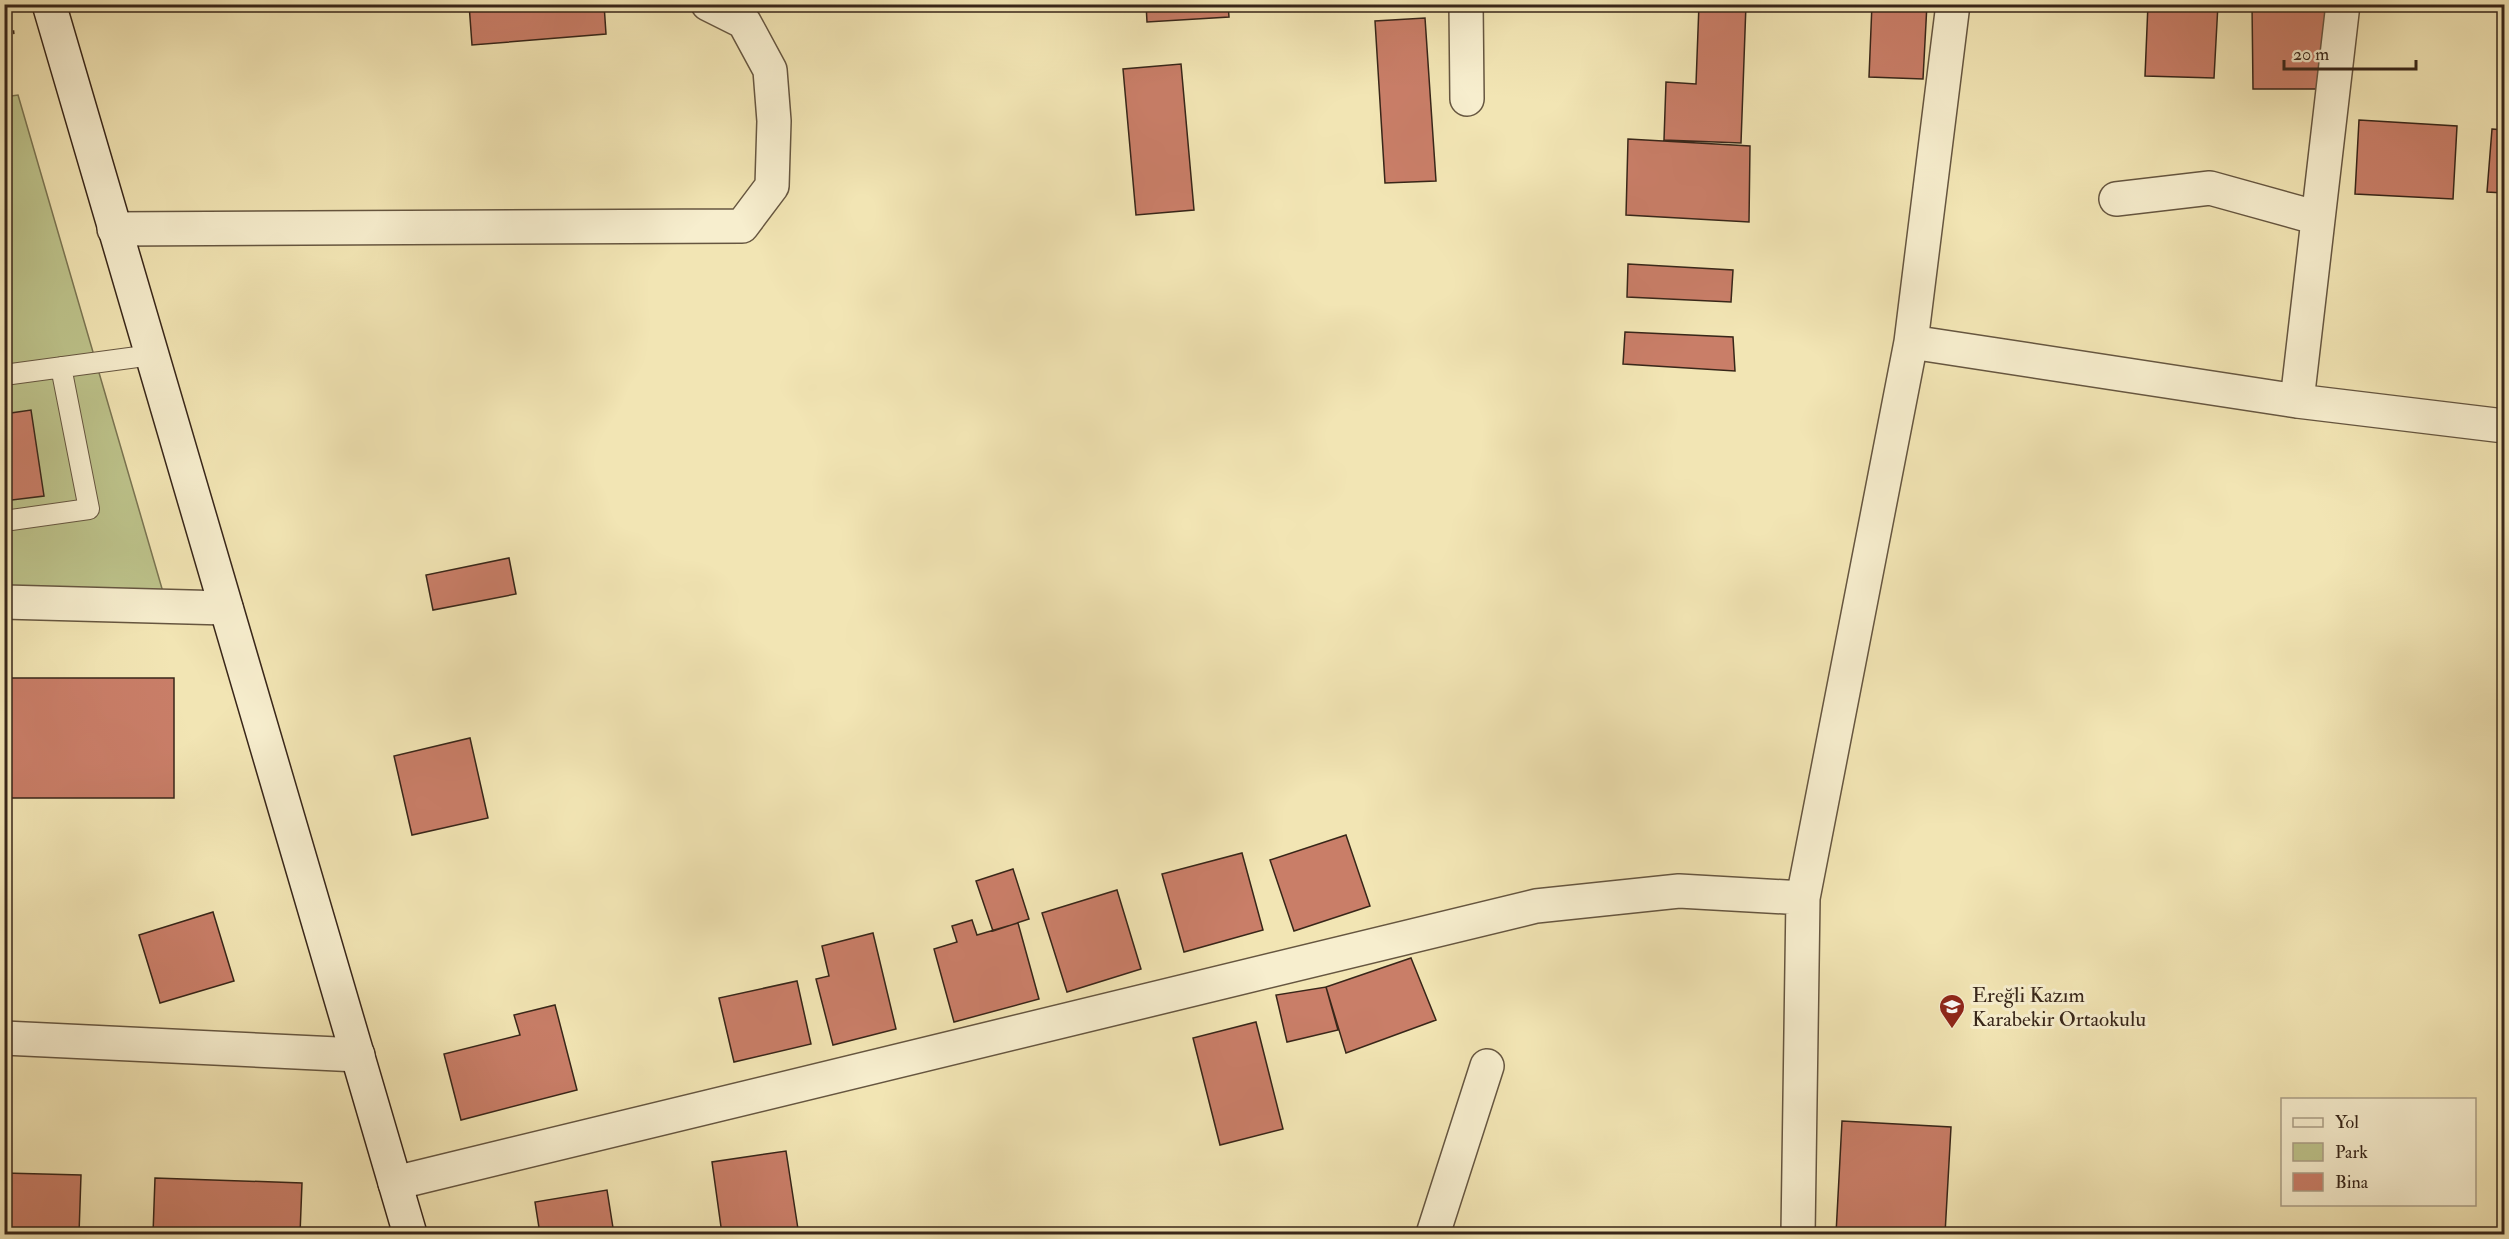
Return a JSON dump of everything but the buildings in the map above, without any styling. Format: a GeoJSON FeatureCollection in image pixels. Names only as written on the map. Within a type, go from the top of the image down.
{"type":"FeatureCollection","features":[{"type":"Feature","properties":{"kind":"street"},"geometry":{"type":"LineString","coordinates":[[49,4],[410,1234]]}},
{"type":"Feature","properties":{"kind":"street"},"geometry":{"type":"LineString","coordinates":[[114,229],[742,226],[772,186],[774,121],[770,70],[744,22],[708,4]]}},
{"type":"Feature","properties":{"kind":"street"},"geometry":{"type":"LineString","coordinates":[[1466,4],[1467,99]]}},
{"type":"Feature","properties":{"kind":"street"},"geometry":{"type":"LineString","coordinates":[[1798,1234],[1803,898],[1911,342],[1953,4]]}},
{"type":"Feature","properties":{"kind":"street"},"geometry":{"type":"LineString","coordinates":[[2297,401],[2343,4]]}},
{"type":"Feature","properties":{"kind":"street"},"geometry":{"type":"LineString","coordinates":[[2116,199],[2210,188],[2318,218]]}},
{"type":"Feature","properties":{"kind":"street"},"geometry":{"type":"LineString","coordinates":[[1911,342],[2297,401],[2505,426]]}},
{"type":"Feature","properties":{"kind":"street"},"geometry":{"type":"LineString","coordinates":[[4,602],[226,608]]}},
{"type":"Feature","properties":{"kind":"street"},"geometry":{"type":"LineString","coordinates":[[395,1184],[1536,906],[1679,891],[1803,898]]}},
{"type":"Feature","properties":{"kind":"street"},"geometry":{"type":"LineString","coordinates":[[4,1038],[358,1055]]}},
{"type":"Feature","properties":{"kind":"street"},"geometry":{"type":"LineString","coordinates":[[1433,1234],[1487,1066]]}},
{"type":"Feature","properties":{"kind":"lane"},"geometry":{"type":"LineString","coordinates":[[4,375],[152,355]]}},
{"type":"Feature","properties":{"kind":"lane"},"geometry":{"type":"LineString","coordinates":[[4,521],[89,509],[61,367]]}},
{"type":"Feature","properties":{"kind":"green space"},"geometry":{"type":"Polygon","coordinates":[[[18,95],[163,592],[5,588],[4,97],[18,95]]]}},
{"type":"Feature","properties":{"kind":"place","name":"Ereğli Kazım Karabekir Ortaokulu"},"geometry":{"type":"Point","coordinates":[1952,1030]}}]}
